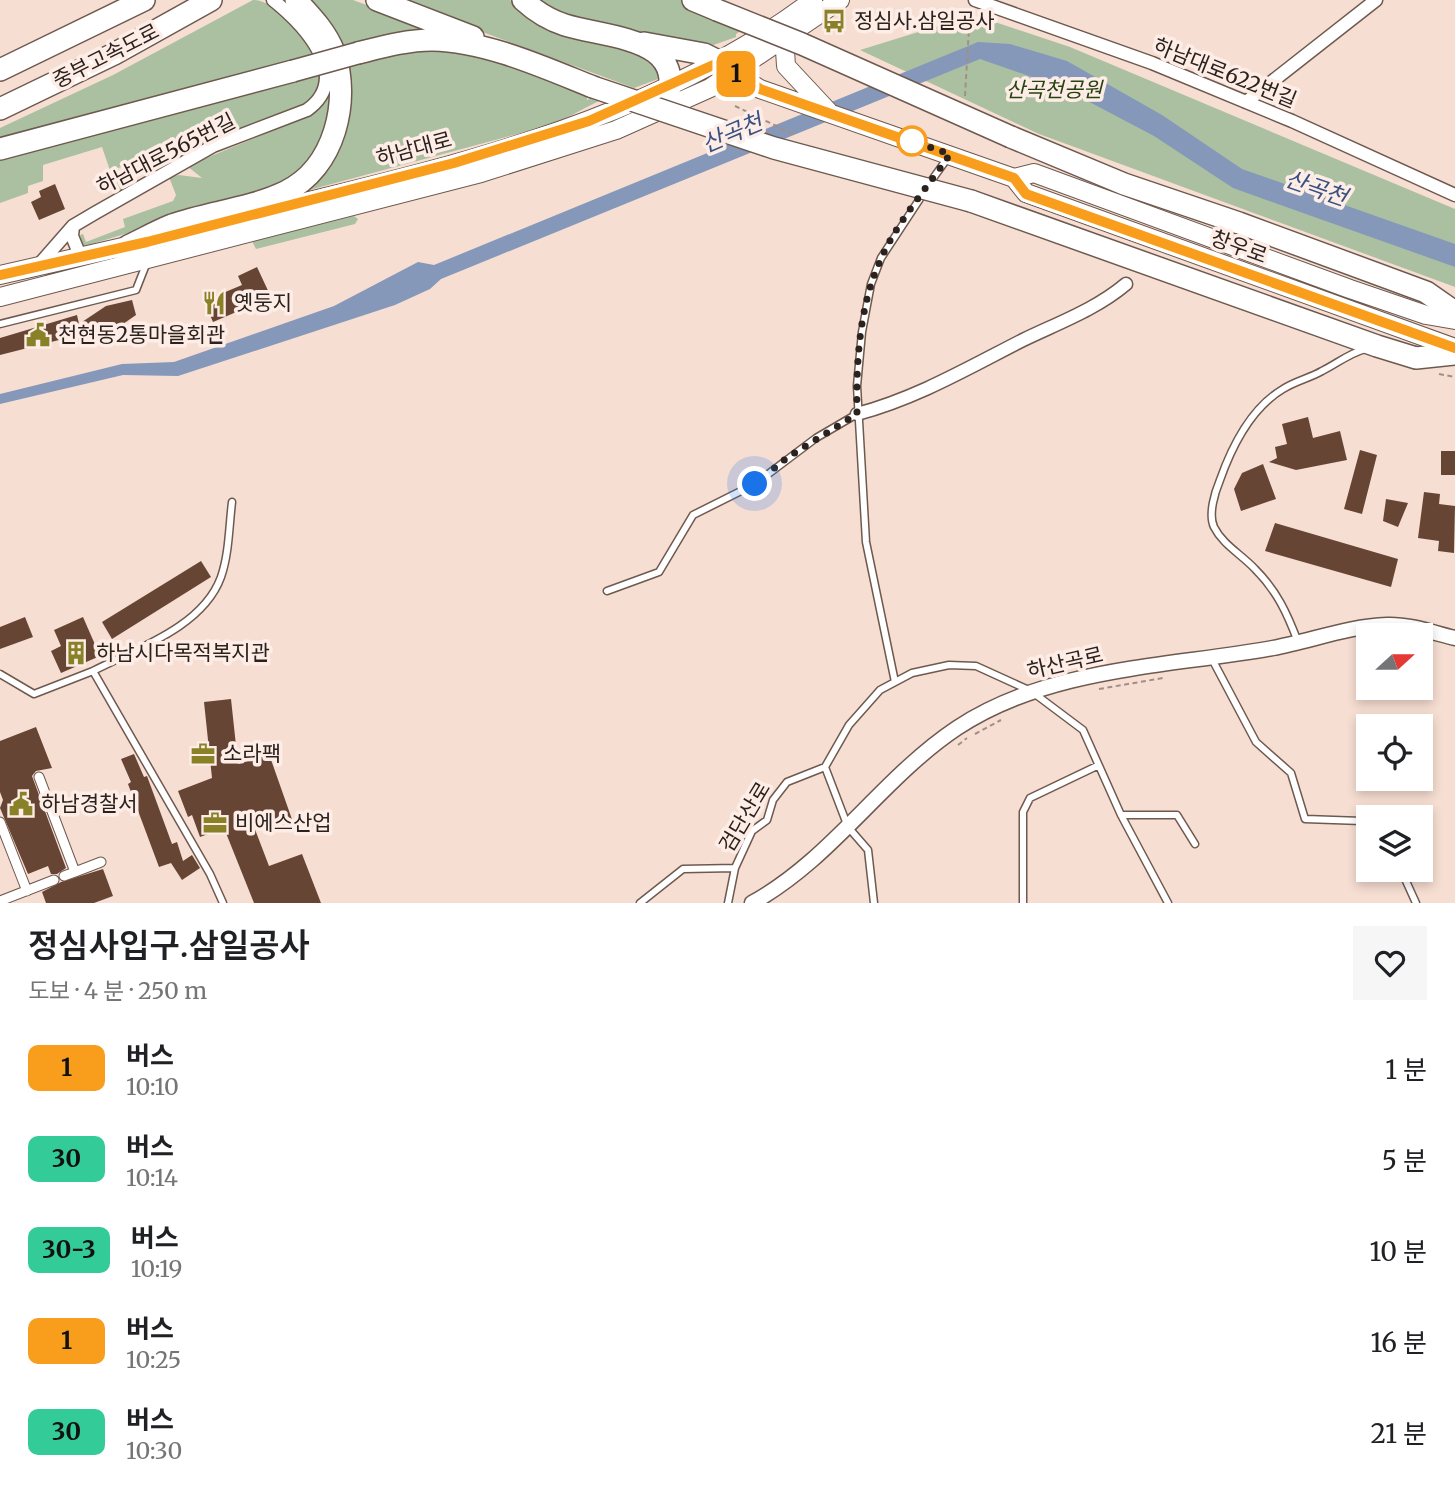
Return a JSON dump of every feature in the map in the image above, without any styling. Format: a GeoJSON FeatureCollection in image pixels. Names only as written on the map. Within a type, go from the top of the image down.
{"type":"FeatureCollection","features":[{"type":"Feature","properties":{"kind":"highway","name":"중부고속도로"},"geometry":{"type":"LineString","coordinates":[[0,70],[144,0]]}},
{"type":"Feature","properties":{"kind":"highway"},"geometry":{"type":"LineString","coordinates":[[128,246],[172,225],[258,203],[288,190],[327,151],[340,110],[340,72],[327,38],[296,0]]}},
{"type":"Feature","properties":{"kind":"highway"},"geometry":{"type":"LineString","coordinates":[[377,0],[593,87],[774,148],[971,201],[1416,358],[1455,354]]}},
{"type":"Feature","properties":{"kind":"highway"},"geometry":{"type":"LineString","coordinates":[[523,0],[534,10],[561,24],[640,43],[704,54],[727,67]]}},
{"type":"Feature","properties":{"kind":"highway"},"geometry":{"type":"LineString","coordinates":[[693,0],[803,44],[1124,184],[1426,292],[1455,312]]}},
{"type":"Feature","properties":{"kind":"highway","name":"중부고속도로"},"geometry":{"type":"LineString","coordinates":[[0,109],[114,54],[204,4]]}},
{"type":"Feature","properties":{"kind":"highway"},"geometry":{"type":"LineString","coordinates":[[0,149],[408,42],[456,42],[558,73]]}},
{"type":"Feature","properties":{"kind":"highway"},"geometry":{"type":"LineString","coordinates":[[640,43],[655,52],[669,66],[670,86],[664,108]]}},
{"type":"Feature","properties":{"kind":"main road","name":"하남대로"},"geometry":{"type":"LineString","coordinates":[[0,297],[494,169],[616,130],[710,88],[727,67],[813,0]]}},
{"type":"Feature","properties":{"kind":"main road","name":"하남대로"},"geometry":{"type":"LineString","coordinates":[[0,275],[81,258],[454,163],[589,121],[670,86],[727,67],[797,32],[840,0]]}},
{"type":"Feature","properties":{"kind":"main road"},"geometry":{"type":"LineString","coordinates":[[797,32],[787,44],[784,55],[788,70],[807,86],[828,111]]}},
{"type":"Feature","properties":{"kind":"main road","name":"창우로"},"geometry":{"type":"LineString","coordinates":[[727,67],[772,93],[1014,178],[1026,194],[1455,348]]}},
{"type":"Feature","properties":{"kind":"main road","name":"창우로"},"geometry":{"type":"LineString","coordinates":[[1014,178],[1034,173],[1350,289],[1426,315],[1455,320]]}},
{"type":"Feature","properties":{"kind":"street","name":"하남대로565번길"},"geometry":{"type":"LineString","coordinates":[[73,226],[205,151],[307,110],[319,102],[327,75],[320,50],[290,14],[272,0]]}},
{"type":"Feature","properties":{"kind":"street","name":"하남대로622번길"},"geometry":{"type":"LineString","coordinates":[[975,0],[1082,35],[1247,102],[1455,195]]}},
{"type":"Feature","properties":{"kind":"street"},"geometry":{"type":"LineString","coordinates":[[1247,102],[1376,0]]}},
{"type":"Feature","properties":{"kind":"street"},"geometry":{"type":"LineString","coordinates":[[73,226],[72,236],[81,258]]}},
{"type":"Feature","properties":{"kind":"street"},"geometry":{"type":"LineString","coordinates":[[36,267],[73,226]]}},
{"type":"Feature","properties":{"kind":"street"},"geometry":{"type":"LineString","coordinates":[[857,414],[889,405],[932,387],[1087,311],[1126,285]]}},
{"type":"Feature","properties":{"kind":"street","name":"하산곡로"},"geometry":{"type":"LineString","coordinates":[[752,903],[794,876],[935,744],[998,705],[1031,691],[1077,679],[1299,643],[1352,629],[1391,625],[1455,638]]}},
{"type":"Feature","properties":{"kind":"street"},"geometry":{"type":"LineString","coordinates":[[38,777],[75,872]]}},
{"type":"Feature","properties":{"kind":"street"},"geometry":{"type":"LineString","coordinates":[[0,821],[27,891]]}},
{"type":"Feature","properties":{"kind":"street"},"geometry":{"type":"LineString","coordinates":[[64,876],[101,862]]}},
{"type":"Feature","properties":{"kind":"street"},"geometry":{"type":"LineString","coordinates":[[0,901],[54,880]]}},
{"type":"Feature","properties":{"kind":"lane"},"geometry":{"type":"LineString","coordinates":[[895,682],[866,542],[857,414],[859,356],[871,284],[892,239],[950,154]]}},
{"type":"Feature","properties":{"kind":"lane"},"geometry":{"type":"LineString","coordinates":[[0,324],[136,290],[149,258]]}},
{"type":"Feature","properties":{"kind":"lane"},"geometry":{"type":"LineString","coordinates":[[1299,643],[1286,608],[1276,592],[1224,542],[1212,524],[1215,491],[1230,454],[1252,418],[1269,399],[1284,388],[1334,366],[1350,353],[1377,346]]}},
{"type":"Feature","properties":{"kind":"lane"},"geometry":{"type":"LineString","coordinates":[[607,591],[659,572],[693,515],[755,484],[788,457],[857,414]]}},
{"type":"Feature","properties":{"kind":"lane"},"geometry":{"type":"LineString","coordinates":[[0,674],[34,694],[93,671],[179,626],[207,603],[221,578],[232,502]]}},
{"type":"Feature","properties":{"kind":"lane"},"geometry":{"type":"LineString","coordinates":[[1212,659],[1256,742],[1291,774],[1305,819],[1356,821]]}},
{"type":"Feature","properties":{"kind":"lane"},"geometry":{"type":"LineString","coordinates":[[874,903],[868,850],[848,827],[825,767],[868,701],[912,673],[949,665],[976,666],[1031,691],[1083,730],[1121,815],[1168,903]]}},
{"type":"Feature","properties":{"kind":"lane"},"geometry":{"type":"LineString","coordinates":[[93,671],[210,874],[223,903]]}},
{"type":"Feature","properties":{"kind":"lane"},"geometry":{"type":"LineString","coordinates":[[1023,903],[1023,812],[1030,798],[1097,766]]}},
{"type":"Feature","properties":{"kind":"lane","name":"검단산로"},"geometry":{"type":"LineString","coordinates":[[728,903],[734,869],[752,831],[767,820],[774,800],[787,782],[825,767]]}},
{"type":"Feature","properties":{"kind":"lane"},"geometry":{"type":"LineString","coordinates":[[1121,815],[1177,815],[1195,844]]}},
{"type":"Feature","properties":{"kind":"lane","name":"검단산로"},"geometry":{"type":"LineString","coordinates":[[640,903],[683,869],[734,869]]}},
{"type":"Feature","properties":{"kind":"lane"},"geometry":{"type":"LineString","coordinates":[[1406,882],[1416,903]]}},
{"type":"Feature","properties":{"kind":"path"},"geometry":{"type":"LineString","coordinates":[[964,103],[969,15]]}},
{"type":"Feature","properties":{"kind":"path"},"geometry":{"type":"LineString","coordinates":[[735,106],[775,126]]}},
{"type":"Feature","properties":{"kind":"path"},"geometry":{"type":"LineString","coordinates":[[1099,689],[1164,678]]}},
{"type":"Feature","properties":{"kind":"path"},"geometry":{"type":"LineString","coordinates":[[957,746],[1010,715]]}},
{"type":"Feature","properties":{"kind":"green space"},"geometry":{"type":"Polygon","coordinates":[[[253,0],[271,6],[281,13],[316,57],[0,140],[0,128],[113,75],[253,0]]]}},
{"type":"Feature","properties":{"kind":"green space"},"geometry":{"type":"Polygon","coordinates":[[[309,0],[353,0],[442,33],[342,50],[309,0]]]}},
{"type":"Feature","properties":{"kind":"green space"},"geometry":{"type":"Polygon","coordinates":[[[396,0],[510,0],[535,20],[563,34],[632,53],[658,71],[658,79],[634,88],[396,0]]]}},
{"type":"Feature","properties":{"kind":"green space"},"geometry":{"type":"Polygon","coordinates":[[[540,0],[682,0],[744,29],[736,34],[736,37],[708,47],[593,22],[558,10],[540,0]]]}},
{"type":"Feature","properties":{"kind":"green space","name":"산곡천공원"},"geometry":{"type":"Polygon","coordinates":[[[954,21],[995,22],[1070,47],[1455,209],[1455,287],[1039,134],[860,50],[954,21]]]}},
{"type":"Feature","properties":{"kind":"green space"},"geometry":{"type":"Polygon","coordinates":[[[444,48],[517,69],[587,96],[587,100],[592,98],[599,101],[543,127],[302,192],[341,134],[349,103],[346,65],[398,51],[444,48]]]}},
{"type":"Feature","properties":{"kind":"green space"},"geometry":{"type":"Polygon","coordinates":[[[323,71],[324,76],[312,101],[175,161],[172,153],[166,153],[118,168],[126,190],[118,194],[102,147],[43,165],[43,181],[28,186],[28,193],[0,203],[0,156],[323,71]]]}},
{"type":"Feature","properties":{"kind":"green space"},"geometry":{"type":"Polygon","coordinates":[[[332,88],[335,88],[322,148],[282,186],[82,247],[80,235],[83,234],[86,242],[125,227],[123,219],[173,201],[176,195],[169,177],[179,175],[202,178],[187,166],[313,114],[326,101],[332,88]]]}},
{"type":"Feature","properties":{"kind":"green space"},"geometry":{"type":"Polygon","coordinates":[[[354,216],[358,219],[355,224],[256,249],[252,241],[354,216]]]}},
{"type":"Feature","properties":{"kind":"water"},"geometry":{"type":"Polygon","coordinates":[[[978,42],[1010,44],[1067,61],[1162,115],[1242,169],[1455,244],[1455,267],[1233,188],[1154,136],[1061,87],[980,59],[441,279],[430,289],[395,305],[178,376],[123,375],[0,404],[0,394],[122,364],[174,362],[334,306],[418,262],[434,265],[978,42]]]}},
{"type":"Feature","properties":{"kind":"building"},"geometry":{"type":"Polygon","coordinates":[[[55,184],[65,209],[39,220],[31,202],[41,197],[39,191],[55,184]]]}},
{"type":"Feature","properties":{"kind":"building"},"geometry":{"type":"Polygon","coordinates":[[[257,267],[271,297],[213,322],[204,301],[242,285],[238,276],[257,267]]]}},
{"type":"Feature","properties":{"kind":"building"},"geometry":{"type":"Polygon","coordinates":[[[132,300],[136,315],[100,340],[67,347],[59,340],[0,355],[0,338],[77,315],[79,324],[106,306],[132,300]]]}},
{"type":"Feature","properties":{"kind":"building"},"geometry":{"type":"Polygon","coordinates":[[[1308,417],[1313,438],[1340,431],[1347,460],[1296,470],[1269,462],[1277,458],[1275,447],[1287,444],[1282,424],[1308,417]]]}},
{"type":"Feature","properties":{"kind":"building"},"geometry":{"type":"Polygon","coordinates":[[[1360,450],[1377,455],[1362,514],[1344,509],[1360,450]]]}},
{"type":"Feature","properties":{"kind":"building"},"geometry":{"type":"Polygon","coordinates":[[[1441,451],[1455,451],[1455,475],[1441,475],[1441,451]]]}},
{"type":"Feature","properties":{"kind":"building"},"geometry":{"type":"Polygon","coordinates":[[[1263,464],[1276,499],[1241,511],[1234,489],[1242,473],[1263,464]]]}},
{"type":"Feature","properties":{"kind":"building"},"geometry":{"type":"Polygon","coordinates":[[[1424,492],[1440,494],[1439,504],[1455,506],[1454,553],[1438,551],[1439,541],[1418,538],[1424,492]]]}},
{"type":"Feature","properties":{"kind":"building"},"geometry":{"type":"Polygon","coordinates":[[[1386,499],[1408,503],[1398,527],[1383,521],[1386,499]]]}},
{"type":"Feature","properties":{"kind":"building"},"geometry":{"type":"Polygon","coordinates":[[[1275,523],[1398,559],[1391,587],[1265,551],[1275,523]]]}},
{"type":"Feature","properties":{"kind":"building"},"geometry":{"type":"Polygon","coordinates":[[[201,561],[211,577],[112,639],[102,622],[201,561]]]}},
{"type":"Feature","properties":{"kind":"building"},"geometry":{"type":"Polygon","coordinates":[[[25,617],[33,637],[0,649],[0,627],[25,617]]]}},
{"type":"Feature","properties":{"kind":"building","name":"하남시다목적복지관"},"geometry":{"type":"Polygon","coordinates":[[[83,617],[100,656],[61,673],[51,651],[61,646],[54,630],[83,617]]]}},
{"type":"Feature","properties":{"kind":"building"},"geometry":{"type":"Polygon","coordinates":[[[231,699],[238,764],[269,754],[294,825],[276,831],[270,812],[251,819],[269,866],[302,854],[321,903],[254,903],[224,828],[200,837],[192,815],[188,817],[178,791],[212,778],[204,702],[231,699]]]}},
{"type":"Feature","properties":{"kind":"building","name":"하남경찰서"},"geometry":{"type":"Polygon","coordinates":[[[36,727],[52,768],[36,771],[32,776],[66,868],[57,874],[51,874],[48,866],[28,874],[0,808],[3,800],[0,792],[0,741],[36,727]]]}},
{"type":"Feature","properties":{"kind":"building"},"geometry":{"type":"Polygon","coordinates":[[[134,754],[144,777],[147,776],[172,844],[177,842],[183,861],[192,855],[200,868],[182,880],[171,863],[159,867],[121,759],[134,754]]]}},
{"type":"Feature","properties":{"kind":"building"},"geometry":{"type":"Polygon","coordinates":[[[103,869],[113,896],[94,903],[46,903],[42,892],[61,882],[103,869]]]}},
{"type":"Feature","properties":{"kind":"bus line","name":"1"},"geometry":{"type":"LineString","coordinates":[[0,275],[147,242],[454,163],[589,121],[720,62],[760,89],[1014,178],[1026,194],[1455,348]]}},
{"type":"Feature","properties":{"kind":"place","name":"정심사.삼일공사"},"geometry":{"type":"Point","coordinates":[834,21]}},
{"type":"Feature","properties":{"kind":"place","name":"옛둥지"},"geometry":{"type":"Point","coordinates":[214,303]}},
{"type":"Feature","properties":{"kind":"place","name":"천현동2통마을회관"},"geometry":{"type":"Point","coordinates":[38,335]}},
{"type":"Feature","properties":{"kind":"place","name":"하남시다목적복지관"},"geometry":{"type":"Point","coordinates":[76,653]}},
{"type":"Feature","properties":{"kind":"place","name":"소라팩"},"geometry":{"type":"Point","coordinates":[203,754]}},
{"type":"Feature","properties":{"kind":"place","name":"하남경찰서"},"geometry":{"type":"Point","coordinates":[21,804]}},
{"type":"Feature","properties":{"kind":"place","name":"비에스산업"},"geometry":{"type":"Point","coordinates":[215,823]}},
{"type":"Feature","properties":{"kind":"route"},"geometry":{"type":"LineString","coordinates":[[755,484],[788,457],[857,414],[859,356],[871,284],[892,239],[950,154],[912,141]]}},
{"type":"Feature","properties":{"kind":"water label","name":"산곡천"},"geometry":{"type":"Point","coordinates":[732,133]}},
{"type":"Feature","properties":{"kind":"water label","name":"산곡천"},"geometry":{"type":"Point","coordinates":[1316,188]}}]}
